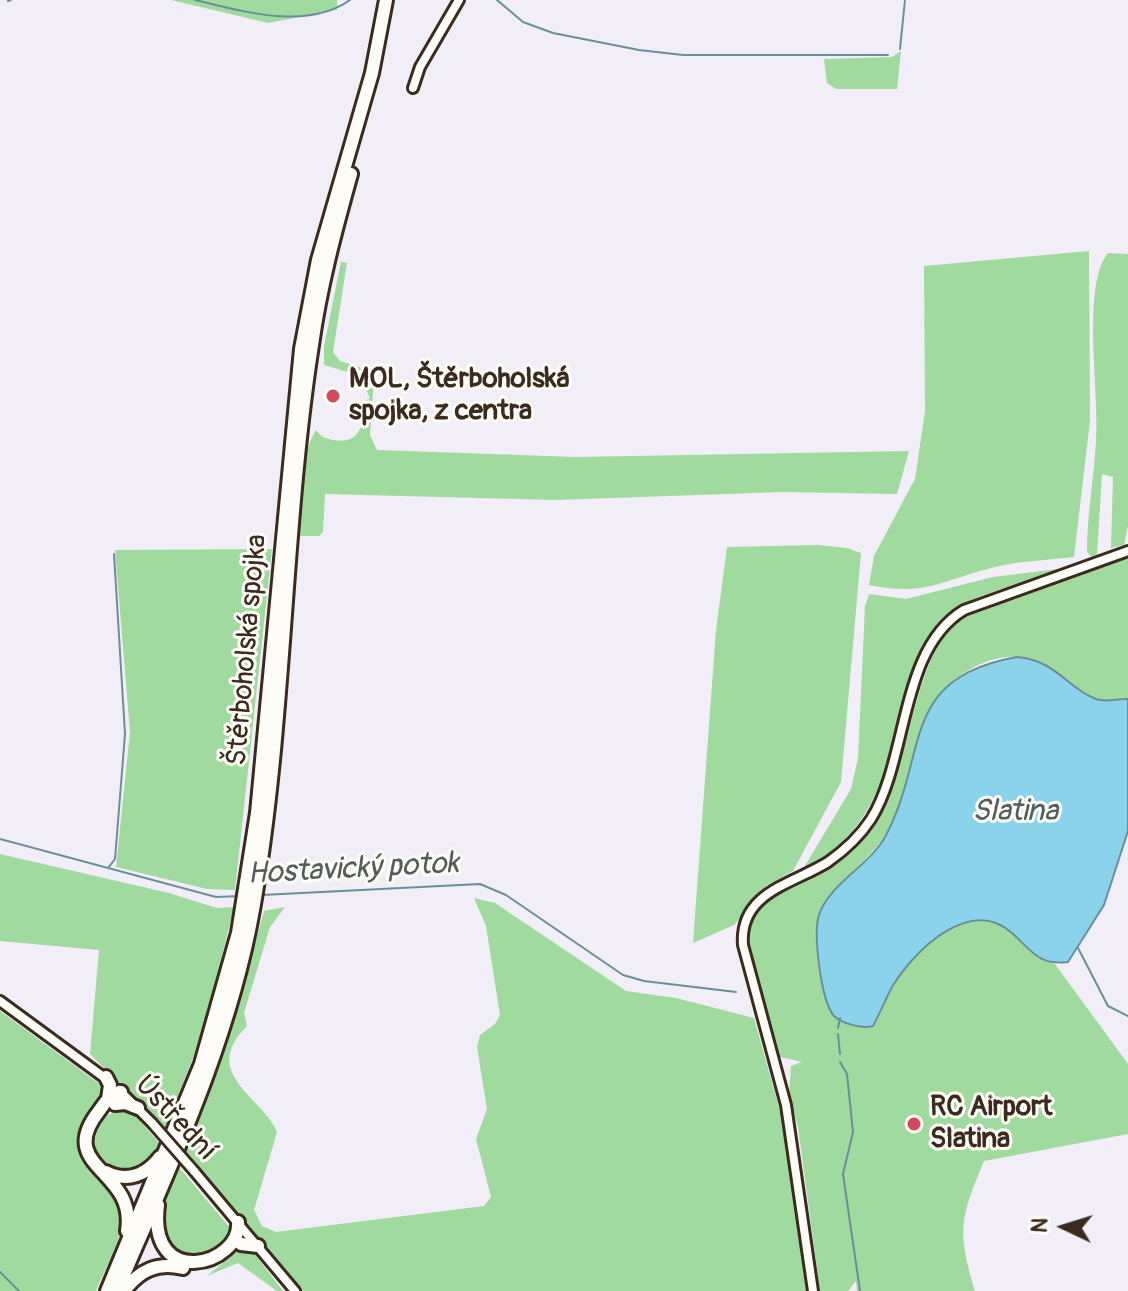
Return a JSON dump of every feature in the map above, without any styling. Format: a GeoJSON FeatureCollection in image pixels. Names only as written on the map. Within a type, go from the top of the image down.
{"type":"FeatureCollection","features":[{"type":"Feature","properties":{"kind":"highway","name":"Štěrboholská spojka"},"geometry":{"type":"LineString","coordinates":[[252,888],[304,333],[325,234],[376,58],[386,0]]}},
{"type":"Feature","properties":{"kind":"highway","name":"Štěrboholská spojka"},"geometry":{"type":"LineString","coordinates":[[117,1291],[218,1045],[249,904],[311,348],[326,271],[383,59],[394,0]]}},
{"type":"Feature","properties":{"kind":"highway","name":"Štěrboholská spojka"},"geometry":{"type":"LineString","coordinates":[[107,1291],[174,1134],[215,1022],[249,904]]}},
{"type":"Feature","properties":{"kind":"highway"},"geometry":{"type":"LineString","coordinates":[[106,1077],[112,1102]]}},
{"type":"Feature","properties":{"kind":"highway"},"geometry":{"type":"LineString","coordinates":[[121,1092],[121,1098],[112,1102],[90,1123],[87,1147],[94,1165],[117,1185],[127,1203],[129,1222],[121,1258]]}},
{"type":"Feature","properties":{"kind":"highway"},"geometry":{"type":"LineString","coordinates":[[138,1108],[112,1102],[97,1119],[90,1139],[95,1160],[109,1173],[129,1177],[146,1171],[161,1156],[174,1134]]}},
{"type":"Feature","properties":{"kind":"highway"},"geometry":{"type":"LineString","coordinates":[[163,1182],[157,1229],[160,1243],[170,1257],[183,1264],[205,1263],[240,1234]]}},
{"type":"Feature","properties":{"kind":"highway"},"geometry":{"type":"LineString","coordinates":[[240,1234],[258,1246]]}},
{"type":"Feature","properties":{"kind":"highway"},"geometry":{"type":"LineString","coordinates":[[124,1291],[149,1269],[165,1265],[203,1268],[240,1234]]}},
{"type":"Feature","properties":{"kind":"street"},"geometry":{"type":"LineString","coordinates":[[413,88],[420,67],[459,0]]}},
{"type":"Feature","properties":{"kind":"street"},"geometry":{"type":"LineString","coordinates":[[813,1291],[786,1105],[743,945],[744,921],[767,893],[825,864],[852,842],[871,819],[885,788],[926,653],[944,625],[964,610],[1128,551]]}},
{"type":"Feature","properties":{"kind":"street","name":"Ústřední"},"geometry":{"type":"LineString","coordinates":[[0,1001],[106,1077],[138,1108],[194,1171],[240,1234]]}},
{"type":"Feature","properties":{"kind":"street"},"geometry":{"type":"LineString","coordinates":[[258,1246],[295,1291]]}},
{"type":"Feature","properties":{"kind":"green space"},"geometry":{"type":"Polygon","coordinates":[[[171,0],[337,0],[337,10],[268,23],[171,0]]]}},
{"type":"Feature","properties":{"kind":"green space"},"geometry":{"type":"Polygon","coordinates":[[[901,51],[897,89],[836,89],[827,83],[824,59],[892,57],[901,51]]]}},
{"type":"Feature","properties":{"kind":"green space"},"geometry":{"type":"Polygon","coordinates":[[[1089,251],[1090,421],[1074,557],[1005,565],[919,588],[869,585],[874,556],[915,479],[925,411],[924,266],[1089,251]]]}},
{"type":"Feature","properties":{"kind":"green space"},"geometry":{"type":"Polygon","coordinates":[[[1108,253],[1128,254],[1128,526],[1124,545],[1111,548],[1113,477],[1102,474],[1097,555],[1092,557],[1087,552],[1097,421],[1093,315],[1100,268],[1108,253]]]}},
{"type":"Feature","properties":{"kind":"green space"},"geometry":{"type":"Polygon","coordinates":[[[341,262],[347,263],[333,352],[340,361],[365,369],[374,380],[370,435],[377,450],[576,457],[909,451],[897,494],[782,492],[556,500],[325,494],[323,532],[319,536],[298,536],[303,468],[316,430],[327,439],[350,439],[359,430],[366,400],[370,399],[361,376],[324,365],[324,346],[341,262]]]}},
{"type":"Feature","properties":{"kind":"green space"},"geometry":{"type":"Polygon","coordinates":[[[818,545],[861,553],[841,782],[793,871],[766,886],[734,925],[693,943],[716,630],[727,547],[818,545]]]}},
{"type":"Feature","properties":{"kind":"green space"},"geometry":{"type":"Polygon","coordinates":[[[272,549],[235,890],[207,889],[116,867],[130,732],[115,550],[272,549]]]}},
{"type":"Feature","properties":{"kind":"green space"},"geometry":{"type":"Polygon","coordinates":[[[1128,555],[1128,699],[1096,700],[1042,665],[1015,657],[983,663],[956,679],[937,698],[925,719],[895,818],[873,851],[825,903],[816,938],[820,970],[831,1012],[847,1024],[870,1028],[878,1020],[902,973],[922,950],[946,931],[973,922],[988,922],[1007,930],[1037,956],[1055,964],[1128,1064],[1128,1134],[984,1161],[970,1197],[964,1225],[965,1253],[975,1291],[857,1291],[856,1281],[848,1291],[820,1291],[798,1127],[789,1094],[791,1066],[802,1062],[780,1057],[748,944],[755,915],[763,904],[785,888],[838,862],[870,828],[895,778],[927,669],[955,620],[1128,555]]]}},
{"type":"Feature","properties":{"kind":"green space"},"geometry":{"type":"Polygon","coordinates":[[[1074,567],[976,598],[941,619],[929,635],[921,654],[888,764],[865,814],[849,835],[828,854],[803,869],[851,789],[858,758],[865,606],[869,594],[906,599],[993,577],[1074,567]]]}},
{"type":"Feature","properties":{"kind":"green space"},"geometry":{"type":"Polygon","coordinates":[[[0,854],[169,893],[217,908],[234,907],[203,1033],[165,1128],[90,1054],[99,950],[0,941],[0,854]]]}},
{"type":"Feature","properties":{"kind":"green space"},"geometry":{"type":"Polygon","coordinates":[[[474,898],[495,903],[626,991],[676,998],[754,1018],[784,1125],[806,1291],[301,1291],[184,1152],[237,1010],[264,911],[285,907],[270,927],[244,1013],[247,1026],[236,1039],[230,1055],[230,1067],[235,1079],[277,1132],[254,1210],[262,1226],[276,1232],[484,1206],[491,1197],[476,1139],[487,1109],[477,1047],[480,1035],[495,1024],[500,1015],[486,926],[474,898]]]}},
{"type":"Feature","properties":{"kind":"green space"},"geometry":{"type":"Polygon","coordinates":[[[0,1011],[101,1085],[99,1102],[82,1131],[79,1148],[87,1168],[117,1199],[122,1220],[115,1247],[96,1291],[0,1291],[0,1011]]]}},
{"type":"Feature","properties":{"kind":"green space"},"geometry":{"type":"Polygon","coordinates":[[[119,1108],[131,1111],[161,1145],[152,1162],[129,1174],[105,1167],[93,1146],[100,1121],[119,1108]]]}},
{"type":"Feature","properties":{"kind":"green space"},"geometry":{"type":"Polygon","coordinates":[[[178,1166],[231,1229],[215,1254],[199,1261],[167,1249],[160,1211],[178,1166]]]}},
{"type":"Feature","properties":{"kind":"green space"},"geometry":{"type":"Polygon","coordinates":[[[236,1252],[253,1252],[283,1291],[277,1291],[238,1263],[207,1276],[236,1252]]]}},
{"type":"Feature","properties":{"kind":"water","name":"Slatina"},"geometry":{"type":"Polygon","coordinates":[[[1017,657],[1042,663],[1096,699],[1128,699],[1128,831],[1104,905],[1068,962],[1043,959],[995,923],[978,920],[961,924],[928,945],[901,973],[873,1026],[842,1021],[829,1008],[819,967],[817,924],[824,904],[885,837],[899,806],[923,724],[934,701],[952,682],[979,667],[1017,657]]]}},
{"type":"Feature","properties":{"kind":"waterway"},"geometry":{"type":"LineString","coordinates":[[195,0],[254,13],[294,17],[314,15],[350,0]]}},
{"type":"Feature","properties":{"kind":"waterway"},"geometry":{"type":"LineString","coordinates":[[497,0],[523,22],[553,33],[639,50],[683,55],[888,55]]}},
{"type":"Feature","properties":{"kind":"waterway"},"geometry":{"type":"LineString","coordinates":[[900,49],[905,0]]}},
{"type":"Feature","properties":{"kind":"waterway"},"geometry":{"type":"LineString","coordinates":[[108,868],[115,859],[125,734],[114,554]]}},
{"type":"Feature","properties":{"kind":"waterway","name":"Hostavický potok"},"geometry":{"type":"LineString","coordinates":[[0,839],[216,897],[240,896]]}},
{"type":"Feature","properties":{"kind":"waterway","name":"Hostavický potok"},"geometry":{"type":"LineString","coordinates":[[262,895],[480,884],[506,895],[623,975],[644,981],[736,992]]}},
{"type":"Feature","properties":{"kind":"waterway","name":"Hostavický potok"},"geometry":{"type":"LineString","coordinates":[[1078,948],[1108,1006],[1128,1016]]}},
{"type":"Feature","properties":{"kind":"waterway"},"geometry":{"type":"LineString","coordinates":[[838,1028],[840,1018]]}},
{"type":"Feature","properties":{"kind":"waterway"},"geometry":{"type":"LineString","coordinates":[[838,1034],[840,1054]]}},
{"type":"Feature","properties":{"kind":"waterway"},"geometry":{"type":"LineString","coordinates":[[840,1062],[847,1074],[853,1132],[843,1174],[860,1291]]}},
{"type":"Feature","properties":{"kind":"waterway"},"geometry":{"type":"LineString","coordinates":[[0,1272],[19,1291]]}},
{"type":"Feature","properties":{"kind":"place","name":"MOL, Štěrboholská spojka, z centra"},"geometry":{"type":"Point","coordinates":[333,396]}},
{"type":"Feature","properties":{"kind":"place","name":"RC Airport Slatina"},"geometry":{"type":"Point","coordinates":[914,1124]}}]}
